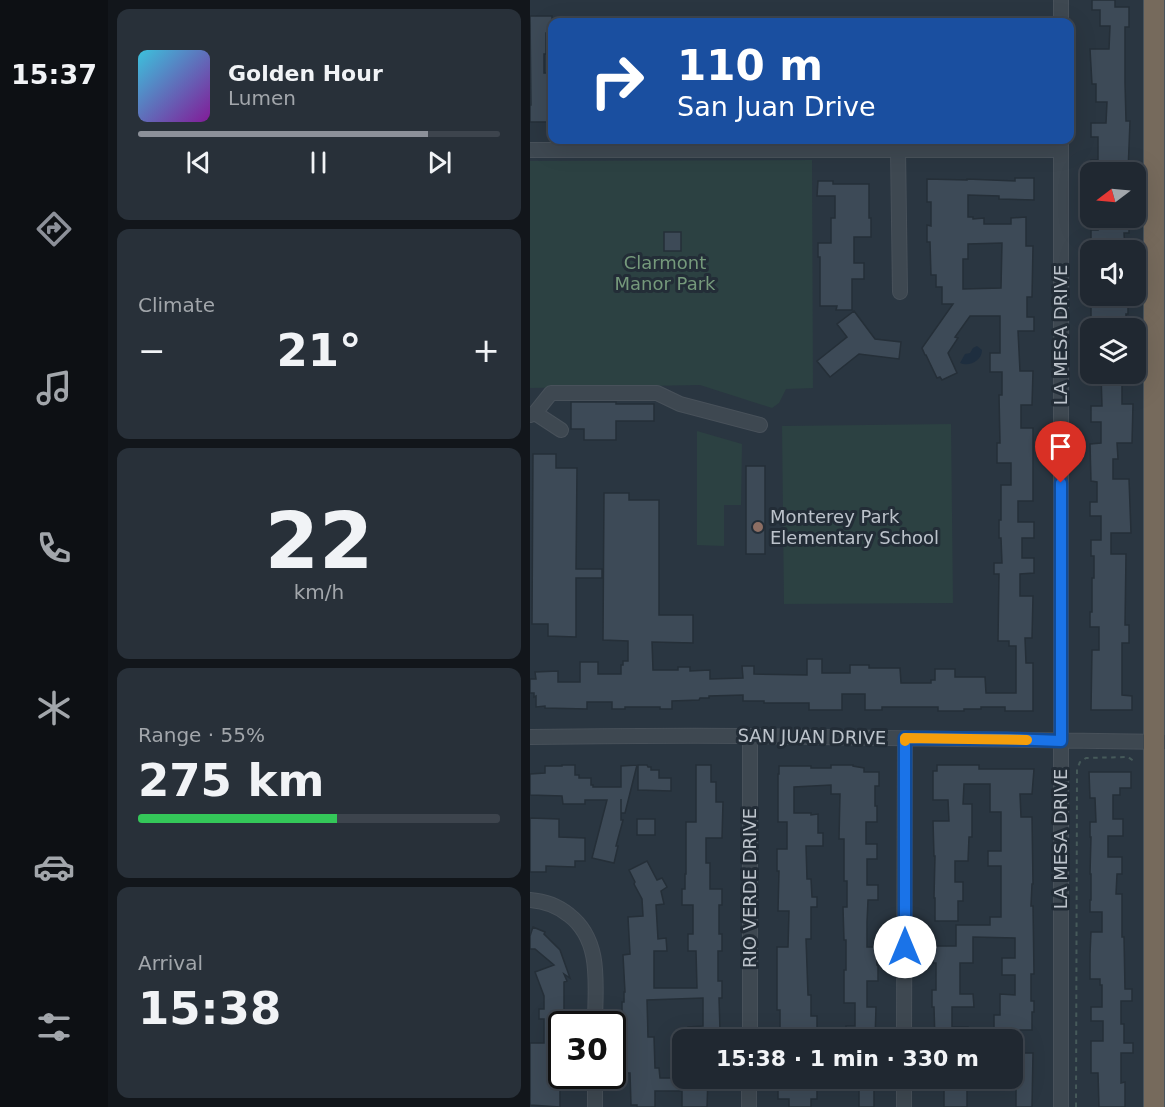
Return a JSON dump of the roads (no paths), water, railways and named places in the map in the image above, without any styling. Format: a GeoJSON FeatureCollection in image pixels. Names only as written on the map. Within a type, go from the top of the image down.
{"type":"FeatureCollection","features":[{"type":"Feature","properties":{"kind":"highway"},"geometry":{"type":"LineString","coordinates":[[1154,0],[1160,741],[1154,1107]]}},
{"type":"Feature","properties":{"kind":"street"},"geometry":{"type":"LineString","coordinates":[[1061,0],[1061,18]]}},
{"type":"Feature","properties":{"kind":"street"},"geometry":{"type":"LineString","coordinates":[[530,150],[898,149],[1061,145]]}},
{"type":"Feature","properties":{"kind":"street","name":"LA MESA DRIVE"},"geometry":{"type":"LineString","coordinates":[[1061,145],[1061,1107]]}},
{"type":"Feature","properties":{"kind":"street"},"geometry":{"type":"LineString","coordinates":[[898,149],[900,292]]}},
{"type":"Feature","properties":{"kind":"street"},"geometry":{"type":"LineString","coordinates":[[561,430],[532,414],[551,393],[657,393],[680,404],[760,425]]}},
{"type":"Feature","properties":{"kind":"street","name":"SAN JUAN DRIVE"},"geometry":{"type":"LineString","coordinates":[[530,736],[1160,741]]}},
{"type":"Feature","properties":{"kind":"street","name":"RIO VERDE DRIVE"},"geometry":{"type":"LineString","coordinates":[[749,1029],[750,736]]}},
{"type":"Feature","properties":{"kind":"street"},"geometry":{"type":"LineString","coordinates":[[904,1029],[905,738]]}},
{"type":"Feature","properties":{"kind":"street"},"geometry":{"type":"LineString","coordinates":[[530,900],[550,904],[562,910],[581,927],[593,953],[595,1011]]}},
{"type":"Feature","properties":{"kind":"street"},"geometry":{"type":"LineString","coordinates":[[595,1089],[595,1107]]}},
{"type":"Feature","properties":{"kind":"street"},"geometry":{"type":"LineString","coordinates":[[749,1089],[749,1107]]}},
{"type":"Feature","properties":{"kind":"street"},"geometry":{"type":"LineString","coordinates":[[904,1089],[904,1107]]}},
{"type":"Feature","properties":{"kind":"water"},"geometry":{"type":"Polygon","coordinates":[[[977,346],[982,350],[977,360],[967,364],[960,363],[965,354],[970,353],[977,346]]]}},
{"type":"Feature","properties":{"kind":"place","name":"Monterey Park Elementary School"},"geometry":{"type":"Point","coordinates":[758,527]}},
{"type":"Feature","properties":{"kind":"park label","name":"Clarmont Manor Park"},"geometry":{"type":"Point","coordinates":[665,273]}}]}
